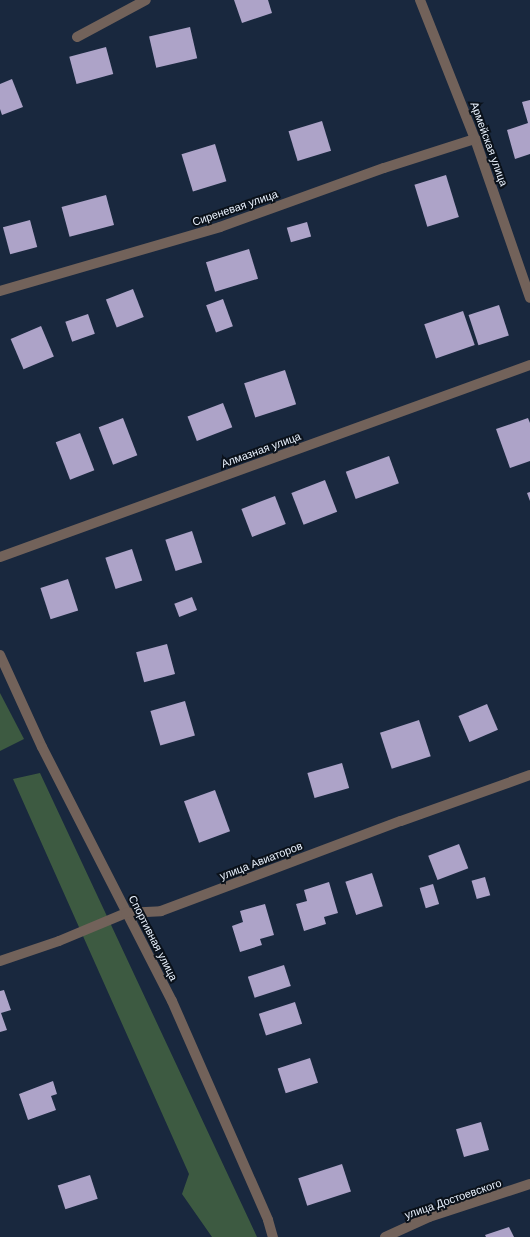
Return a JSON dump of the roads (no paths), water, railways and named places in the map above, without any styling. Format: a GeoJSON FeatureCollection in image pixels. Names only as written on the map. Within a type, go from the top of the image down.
{"type":"FeatureCollection","features":[{"type":"Feature","properties":{"kind":"street"},"geometry":{"type":"LineString","coordinates":[[77,37],[146,0]]}},
{"type":"Feature","properties":{"kind":"street","name":"Армейская улица"},"geometry":{"type":"LineString","coordinates":[[420,0],[475,140],[530,298]]}},
{"type":"Feature","properties":{"kind":"street","name":"Сиреневая улица"},"geometry":{"type":"LineString","coordinates":[[0,291],[220,227],[384,168],[475,140]]}},
{"type":"Feature","properties":{"kind":"street","name":"Алмазная улица"},"geometry":{"type":"LineString","coordinates":[[0,557],[530,365]]}},
{"type":"Feature","properties":{"kind":"street","name":"Спортивная улица"},"geometry":{"type":"LineString","coordinates":[[0,655],[42,747],[172,1001],[268,1220],[273,1237]]}},
{"type":"Feature","properties":{"kind":"street","name":"улица Авиаторов"},"geometry":{"type":"LineString","coordinates":[[0,961],[59,941],[126,913],[161,911],[401,821],[530,775]]}},
{"type":"Feature","properties":{"kind":"street","name":"улица Достоевского"},"geometry":{"type":"LineString","coordinates":[[384,1237],[429,1217],[530,1184]]}}]}
